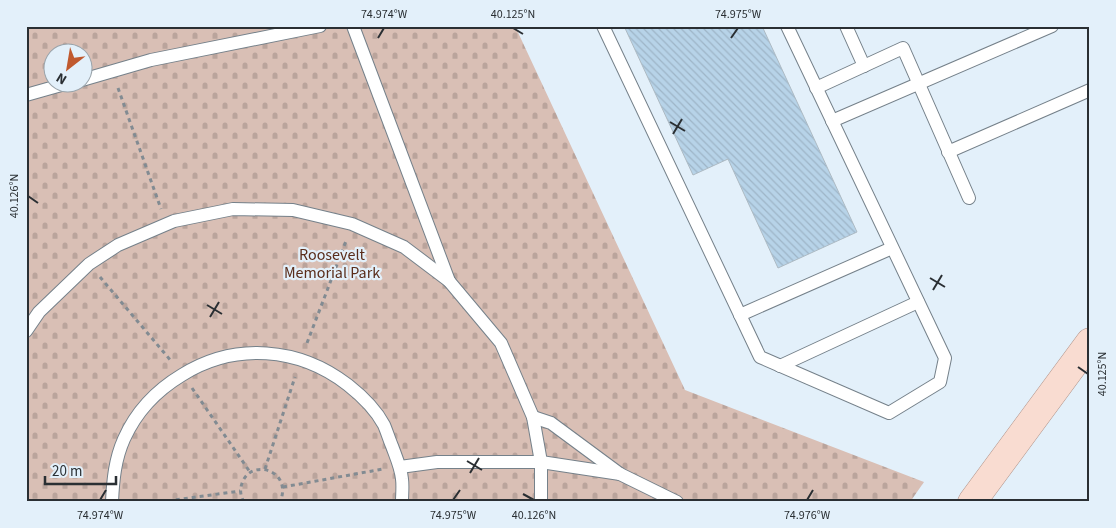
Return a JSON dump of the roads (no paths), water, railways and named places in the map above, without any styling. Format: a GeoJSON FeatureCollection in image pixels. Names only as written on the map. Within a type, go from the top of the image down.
{"type":"FeatureCollection","features":[{"type":"Feature","properties":{"kind":"main road"},"geometry":{"type":"LineString","coordinates":[[972,502],[1090,342]]}},
{"type":"Feature","properties":{"kind":"lane"},"geometry":{"type":"LineString","coordinates":[[92,77],[150,60],[320,26]]}},
{"type":"Feature","properties":{"kind":"lane"},"geometry":{"type":"LineString","coordinates":[[353,26],[449,281]]}},
{"type":"Feature","properties":{"kind":"lane"},"geometry":{"type":"LineString","coordinates":[[603,26],[760,357],[889,413],[940,382],[944,358],[787,26]]}},
{"type":"Feature","properties":{"kind":"lane"},"geometry":{"type":"LineString","coordinates":[[846,26],[864,66]]}},
{"type":"Feature","properties":{"kind":"lane"},"geometry":{"type":"LineString","coordinates":[[832,121],[1052,26]]}},
{"type":"Feature","properties":{"kind":"lane"},"geometry":{"type":"LineString","coordinates":[[816,88],[903,48],[968,198]]}},
{"type":"Feature","properties":{"kind":"lane"},"geometry":{"type":"LineString","coordinates":[[948,152],[1090,90]]}},
{"type":"Feature","properties":{"kind":"lane"},"geometry":{"type":"LineString","coordinates":[[26,96],[42,91]]}},
{"type":"Feature","properties":{"kind":"lane"},"geometry":{"type":"LineString","coordinates":[[26,331],[39,312],[89,264],[118,245],[167,224],[233,209],[293,210],[352,224],[404,248],[449,281],[501,343],[532,417],[540,462],[541,502]]}},
{"type":"Feature","properties":{"kind":"lane"},"geometry":{"type":"LineString","coordinates":[[740,315],[892,248]]}},
{"type":"Feature","properties":{"kind":"lane"},"geometry":{"type":"LineString","coordinates":[[780,366],[918,302]]}},
{"type":"Feature","properties":{"kind":"lane"},"geometry":{"type":"LineString","coordinates":[[112,502],[114,473],[124,439],[142,408],[167,383],[197,365],[231,354],[266,352],[301,359],[334,374],[362,396],[383,424],[400,466],[402,502]]}},
{"type":"Feature","properties":{"kind":"lane"},"geometry":{"type":"LineString","coordinates":[[532,417],[551,423],[620,474],[677,502]]}},
{"type":"Feature","properties":{"kind":"lane"},"geometry":{"type":"LineString","coordinates":[[400,466],[436,462],[540,462],[620,474]]}},
{"type":"Feature","properties":{"kind":"park label","name":"Roosevelt Memorial Park"},"geometry":{"type":"Point","coordinates":[332,263]}}]}
